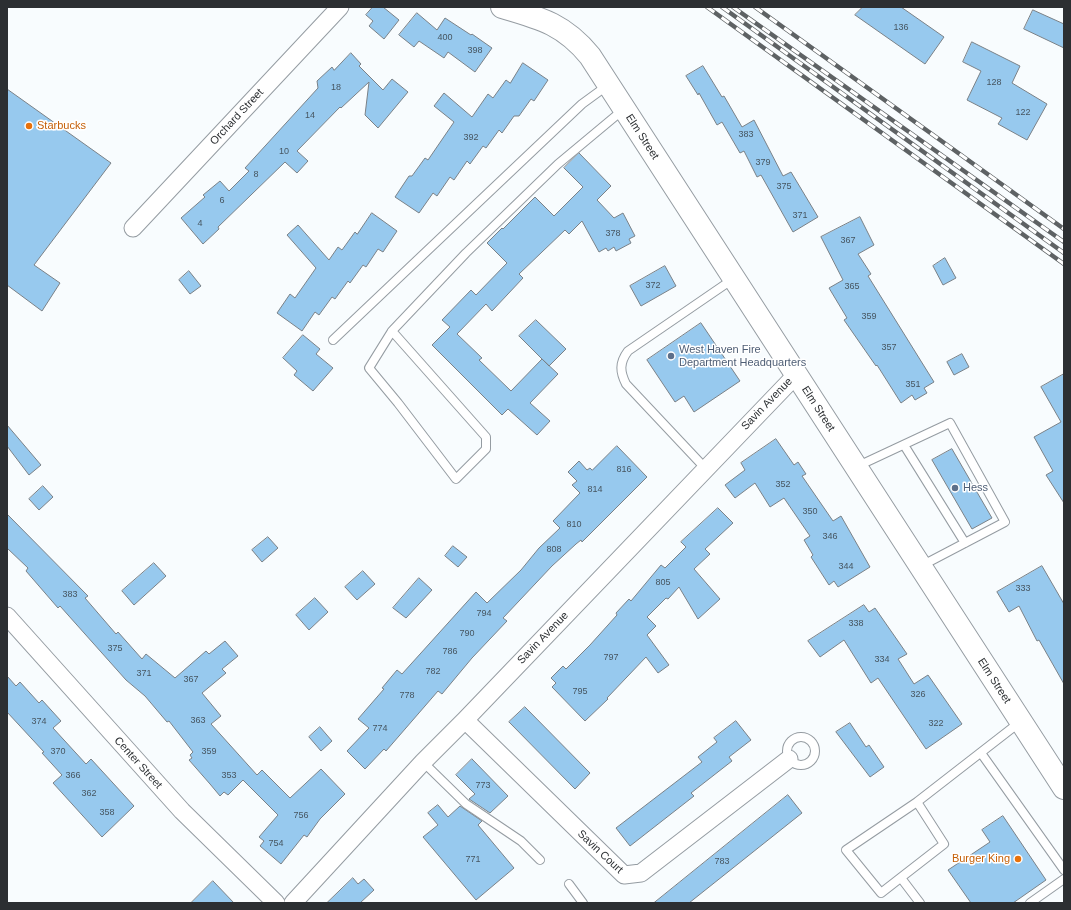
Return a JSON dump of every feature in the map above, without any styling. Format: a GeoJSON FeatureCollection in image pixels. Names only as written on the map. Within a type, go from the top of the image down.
{"type":"FeatureCollection","features":[{"type":"Feature","properties":{"kind":"main road","name":"Elm Street"},"geometry":{"type":"LineString","coordinates":[[502,7],[534,16],[565,31],[584,47],[855,468],[1058,775]]}},
{"type":"Feature","properties":{"kind":"street","name":"Orchard Street"},"geometry":{"type":"LineString","coordinates":[[133,228],[340,7]]}},
{"type":"Feature","properties":{"kind":"street","name":"Savin Avenue"},"geometry":{"type":"LineString","coordinates":[[293,903],[423,762],[796,375]]}},
{"type":"Feature","properties":{"kind":"street","name":"Center Street"},"geometry":{"type":"LineString","coordinates":[[7,616],[182,812],[276,903]]}},
{"type":"Feature","properties":{"kind":"street","name":"Savin Court"},"geometry":{"type":"LineString","coordinates":[[465,720],[624,875],[641,873],[789,759]]}},
{"type":"Feature","properties":{"kind":"lane"},"geometry":{"type":"LineString","coordinates":[[333,340],[582,104],[609,84]]}},
{"type":"Feature","properties":{"kind":"lane"},"geometry":{"type":"LineString","coordinates":[[392,331],[486,436],[486,449],[456,479],[398,403],[369,368],[392,331],[466,253],[552,170],[624,108]]}},
{"type":"Feature","properties":{"kind":"lane"},"geometry":{"type":"LineString","coordinates":[[705,468],[626,384],[620,370],[624,356],[628,351],[734,279]]}},
{"type":"Feature","properties":{"kind":"lane"},"geometry":{"type":"LineString","coordinates":[[855,468],[950,423],[1005,522],[920,567]]}},
{"type":"Feature","properties":{"kind":"lane"},"geometry":{"type":"LineString","coordinates":[[904,445],[965,543]]}},
{"type":"Feature","properties":{"kind":"lane"},"geometry":{"type":"LineString","coordinates":[[917,802],[944,844],[881,893],[846,850],[917,802],[1021,721]]}},
{"type":"Feature","properties":{"kind":"lane"},"geometry":{"type":"LineString","coordinates":[[981,753],[1064,870]]}},
{"type":"Feature","properties":{"kind":"lane"},"geometry":{"type":"LineString","coordinates":[[423,762],[466,804],[521,841],[540,860]]}},
{"type":"Feature","properties":{"kind":"lane"},"geometry":{"type":"LineString","coordinates":[[901,878],[920,903]]}},
{"type":"Feature","properties":{"kind":"lane"},"geometry":{"type":"LineString","coordinates":[[1030,903],[1064,879]]}},
{"type":"Feature","properties":{"kind":"lane"},"geometry":{"type":"LineString","coordinates":[[569,884],[583,903]]}},
{"type":"Feature","properties":{"kind":"building"},"geometry":{"type":"Polygon","coordinates":[[[373,7],[383,7],[399,20],[384,39],[369,26],[373,21],[366,15],[373,7]]]}},
{"type":"Feature","properties":{"kind":"building"},"geometry":{"type":"Polygon","coordinates":[[[863,7],[901,7],[944,37],[925,64],[855,15],[863,7]]]}},
{"type":"Feature","properties":{"kind":"building"},"geometry":{"type":"Polygon","coordinates":[[[1033,10],[1064,24],[1064,48],[1024,29],[1033,10]]]}},
{"type":"Feature","properties":{"kind":"building"},"geometry":{"type":"Polygon","coordinates":[[[417,13],[437,30],[445,18],[492,48],[475,72],[448,52],[444,58],[419,41],[414,47],[399,35],[417,13]]]}},
{"type":"Feature","properties":{"kind":"building"},"geometry":{"type":"Polygon","coordinates":[[[972,42],[1020,66],[1012,83],[1047,104],[1027,140],[998,124],[1002,118],[967,100],[981,71],[963,62],[972,42]]]}},
{"type":"Feature","properties":{"kind":"building"},"geometry":{"type":"Polygon","coordinates":[[[351,53],[361,64],[359,66],[383,90],[392,79],[408,92],[378,128],[365,115],[369,82],[341,108],[340,107],[297,151],[308,161],[297,173],[285,162],[218,227],[219,229],[203,244],[181,218],[205,197],[203,195],[220,181],[229,191],[249,171],[245,168],[318,88],[317,81],[332,67],[334,70],[351,53]]]}},
{"type":"Feature","properties":{"kind":"building"},"geometry":{"type":"Polygon","coordinates":[[[523,63],[548,80],[534,101],[531,99],[519,116],[514,116],[502,133],[499,130],[486,148],[483,146],[470,164],[467,161],[454,180],[450,177],[437,196],[433,193],[419,213],[395,197],[409,176],[412,176],[425,158],[428,160],[454,122],[434,106],[444,93],[472,117],[488,94],[493,98],[506,80],[510,83],[523,63]]]}},
{"type":"Feature","properties":{"kind":"building"},"geometry":{"type":"Polygon","coordinates":[[[703,66],[722,97],[724,96],[742,127],[754,120],[783,176],[791,172],[818,217],[793,232],[761,175],[757,177],[744,151],[740,153],[722,122],[717,125],[699,93],[698,95],[686,76],[703,66]]]}},
{"type":"Feature","properties":{"kind":"building"},"geometry":{"type":"Polygon","coordinates":[[[7,89],[111,163],[34,265],[60,283],[42,311],[7,285],[7,89]]]}},
{"type":"Feature","properties":{"kind":"building"},"geometry":{"type":"Polygon","coordinates":[[[579,153],[611,186],[597,200],[614,218],[623,213],[635,236],[629,239],[631,243],[616,251],[614,247],[608,251],[606,248],[599,252],[582,221],[569,234],[565,230],[519,274],[523,278],[492,311],[486,304],[457,334],[482,358],[479,360],[511,391],[542,359],[558,374],[530,403],[550,421],[537,435],[508,409],[502,415],[432,345],[450,327],[442,320],[471,290],[476,295],[507,263],[487,243],[535,197],[554,216],[583,187],[564,168],[579,153]]]}},
{"type":"Feature","properties":{"kind":"building"},"geometry":{"type":"Polygon","coordinates":[[[372,213],[397,231],[383,252],[378,249],[366,267],[363,265],[350,283],[348,281],[335,299],[332,297],[319,315],[315,312],[302,331],[277,313],[290,294],[295,298],[316,268],[287,235],[298,225],[329,260],[338,247],[342,250],[355,232],[357,234],[372,213]]]}},
{"type":"Feature","properties":{"kind":"building"},"geometry":{"type":"Polygon","coordinates":[[[860,217],[874,245],[858,254],[871,274],[868,276],[934,382],[924,388],[927,393],[915,400],[912,395],[901,403],[877,365],[876,366],[844,320],[847,318],[829,288],[843,280],[821,237],[860,217]]]}},
{"type":"Feature","properties":{"kind":"building"},"geometry":{"type":"Polygon","coordinates":[[[945,258],[956,278],[943,285],[933,266],[945,258]]]}},
{"type":"Feature","properties":{"kind":"building"},"geometry":{"type":"Polygon","coordinates":[[[665,266],[676,286],[641,306],[630,286],[665,266]]]}},
{"type":"Feature","properties":{"kind":"building"},"geometry":{"type":"Polygon","coordinates":[[[189,271],[201,286],[190,294],[179,280],[189,271]]]}},
{"type":"Feature","properties":{"kind":"building"},"geometry":{"type":"Polygon","coordinates":[[[536,320],[566,349],[549,366],[519,336],[536,320]]]}},
{"type":"Feature","properties":{"kind":"building"},"geometry":{"type":"Polygon","coordinates":[[[701,323],[740,381],[694,412],[684,396],[675,402],[647,360],[701,323]]]}},
{"type":"Feature","properties":{"kind":"building"},"geometry":{"type":"Polygon","coordinates":[[[303,335],[320,349],[316,354],[333,368],[313,391],[294,375],[297,371],[283,358],[303,335]]]}},
{"type":"Feature","properties":{"kind":"building"},"geometry":{"type":"Polygon","coordinates":[[[962,354],[969,367],[954,375],[947,362],[962,354]]]}},
{"type":"Feature","properties":{"kind":"building"},"geometry":{"type":"Polygon","coordinates":[[[1064,374],[1064,503],[1046,475],[1053,471],[1034,437],[1061,422],[1041,387],[1064,374]]]}},
{"type":"Feature","properties":{"kind":"building"},"geometry":{"type":"Polygon","coordinates":[[[7,425],[41,465],[29,475],[7,446],[7,425]]]}},
{"type":"Feature","properties":{"kind":"building"},"geometry":{"type":"Polygon","coordinates":[[[776,439],[794,465],[798,462],[806,474],[802,476],[833,521],[841,516],[870,567],[838,587],[834,581],[829,585],[811,557],[813,555],[804,540],[810,536],[784,498],[770,507],[755,483],[735,498],[725,485],[745,470],[741,463],[776,439]]]}},
{"type":"Feature","properties":{"kind":"building"},"geometry":{"type":"Polygon","coordinates":[[[617,446],[647,477],[582,542],[581,540],[552,566],[503,618],[507,621],[472,658],[442,694],[438,691],[386,751],[384,749],[365,769],[347,751],[369,728],[358,719],[384,689],[382,688],[397,670],[402,674],[476,592],[487,603],[521,570],[539,548],[560,528],[553,521],[580,493],[572,485],[577,481],[568,472],[579,461],[587,470],[590,468],[592,470],[617,446]]]}},
{"type":"Feature","properties":{"kind":"building"},"geometry":{"type":"Polygon","coordinates":[[[952,449],[992,518],[972,529],[932,460],[952,449]]]}},
{"type":"Feature","properties":{"kind":"building"},"geometry":{"type":"Polygon","coordinates":[[[43,486],[53,497],[39,510],[29,499],[43,486]]]}},
{"type":"Feature","properties":{"kind":"building"},"geometry":{"type":"Polygon","coordinates":[[[718,508],[733,523],[705,549],[710,554],[694,569],[720,599],[698,619],[679,587],[668,599],[666,598],[647,617],[656,626],[647,635],[669,665],[658,673],[646,657],[607,698],[608,699],[585,721],[552,687],[556,683],[551,678],[563,666],[566,669],[590,645],[617,615],[616,613],[629,599],[631,601],[661,565],[665,568],[686,547],[681,542],[718,508]]]}},
{"type":"Feature","properties":{"kind":"building"},"geometry":{"type":"Polygon","coordinates":[[[7,514],[88,596],[85,598],[116,634],[118,632],[142,659],[146,654],[175,678],[206,651],[209,654],[225,641],[238,656],[222,669],[226,673],[202,693],[221,716],[211,724],[257,775],[262,770],[290,798],[321,769],[345,794],[320,819],[307,837],[304,835],[281,864],[260,846],[264,841],[259,837],[278,815],[243,780],[228,795],[224,792],[220,796],[189,760],[192,758],[190,755],[193,752],[169,721],[167,722],[145,696],[126,680],[60,606],[58,608],[26,571],[28,568],[7,548],[7,514]]]}},
{"type":"Feature","properties":{"kind":"building"},"geometry":{"type":"Polygon","coordinates":[[[268,537],[278,548],[262,562],[252,550],[268,537]]]}},
{"type":"Feature","properties":{"kind":"building"},"geometry":{"type":"Polygon","coordinates":[[[453,546],[467,557],[458,567],[445,556],[453,546]]]}},
{"type":"Feature","properties":{"kind":"building"},"geometry":{"type":"Polygon","coordinates":[[[154,563],[166,576],[134,605],[122,591],[154,563]]]}},
{"type":"Feature","properties":{"kind":"building"},"geometry":{"type":"Polygon","coordinates":[[[1042,566],[1064,604],[1064,684],[1039,640],[1037,641],[1019,606],[1009,612],[997,592],[1042,566]]]}},
{"type":"Feature","properties":{"kind":"building"},"geometry":{"type":"Polygon","coordinates":[[[363,571],[375,584],[357,600],[345,587],[363,571]]]}},
{"type":"Feature","properties":{"kind":"building"},"geometry":{"type":"Polygon","coordinates":[[[419,578],[432,590],[406,618],[393,608],[419,578]]]}},
{"type":"Feature","properties":{"kind":"building"},"geometry":{"type":"Polygon","coordinates":[[[315,598],[328,612],[309,630],[296,615],[315,598]]]}},
{"type":"Feature","properties":{"kind":"building"},"geometry":{"type":"Polygon","coordinates":[[[864,605],[869,612],[875,608],[907,654],[898,659],[914,684],[928,675],[962,724],[926,749],[878,678],[871,683],[844,640],[820,657],[808,641],[864,605]]]}},
{"type":"Feature","properties":{"kind":"building"},"geometry":{"type":"Polygon","coordinates":[[[7,676],[16,686],[20,682],[39,703],[42,700],[61,721],[53,728],[86,764],[91,759],[134,806],[102,837],[53,783],[62,775],[42,753],[44,752],[7,712],[7,676]]]}},
{"type":"Feature","properties":{"kind":"building"},"geometry":{"type":"Polygon","coordinates":[[[525,707],[590,773],[575,789],[509,722],[525,707]]]}},
{"type":"Feature","properties":{"kind":"building"},"geometry":{"type":"Polygon","coordinates":[[[736,721],[751,740],[729,757],[732,761],[691,793],[694,796],[630,846],[616,828],[702,762],[698,757],[717,742],[714,738],[736,721]]]}},
{"type":"Feature","properties":{"kind":"building"},"geometry":{"type":"Polygon","coordinates":[[[850,723],[866,747],[869,745],[884,767],[870,777],[836,732],[850,723]]]}},
{"type":"Feature","properties":{"kind":"building"},"geometry":{"type":"Polygon","coordinates":[[[320,727],[332,741],[321,751],[309,737],[320,727]]]}},
{"type":"Feature","properties":{"kind":"building"},"geometry":{"type":"Polygon","coordinates":[[[472,759],[508,796],[490,813],[469,799],[475,794],[456,775],[472,759]]]}},
{"type":"Feature","properties":{"kind":"building"},"geometry":{"type":"Polygon","coordinates":[[[788,795],[802,813],[689,903],[654,903],[788,795]]]}},
{"type":"Feature","properties":{"kind":"building"},"geometry":{"type":"Polygon","coordinates":[[[438,805],[448,817],[460,806],[482,821],[478,825],[514,868],[476,900],[423,837],[438,825],[428,813],[438,805]]]}},
{"type":"Feature","properties":{"kind":"building"},"geometry":{"type":"Polygon","coordinates":[[[1003,816],[1046,880],[1013,903],[971,903],[948,870],[990,842],[982,830],[1003,816]]]}},
{"type":"Feature","properties":{"kind":"building"},"geometry":{"type":"Polygon","coordinates":[[[353,878],[358,884],[364,879],[374,890],[360,903],[327,903],[353,878]]]}},
{"type":"Feature","properties":{"kind":"building"},"geometry":{"type":"Polygon","coordinates":[[[213,881],[234,903],[191,903],[213,881]]]}},
{"type":"Feature","properties":{"kind":"railway"},"geometry":{"type":"LineString","coordinates":[[707,7],[1064,264]]}},
{"type":"Feature","properties":{"kind":"railway"},"geometry":{"type":"LineString","coordinates":[[722,7],[1064,253]]}},
{"type":"Feature","properties":{"kind":"railway"},"geometry":{"type":"LineString","coordinates":[[733,7],[1064,242]]}},
{"type":"Feature","properties":{"kind":"railway"},"geometry":{"type":"LineString","coordinates":[[755,7],[1064,229]]}},
{"type":"Feature","properties":{"kind":"place","name":"Starbucks"},"geometry":{"type":"Point","coordinates":[29,126]}},
{"type":"Feature","properties":{"kind":"place","name":"West Haven Fire Department Headquarters"},"geometry":{"type":"Point","coordinates":[671,356]}},
{"type":"Feature","properties":{"kind":"place","name":"Hess"},"geometry":{"type":"Point","coordinates":[955,488]}},
{"type":"Feature","properties":{"kind":"place","name":"Burger King"},"geometry":{"type":"Point","coordinates":[1018,859]}}]}
